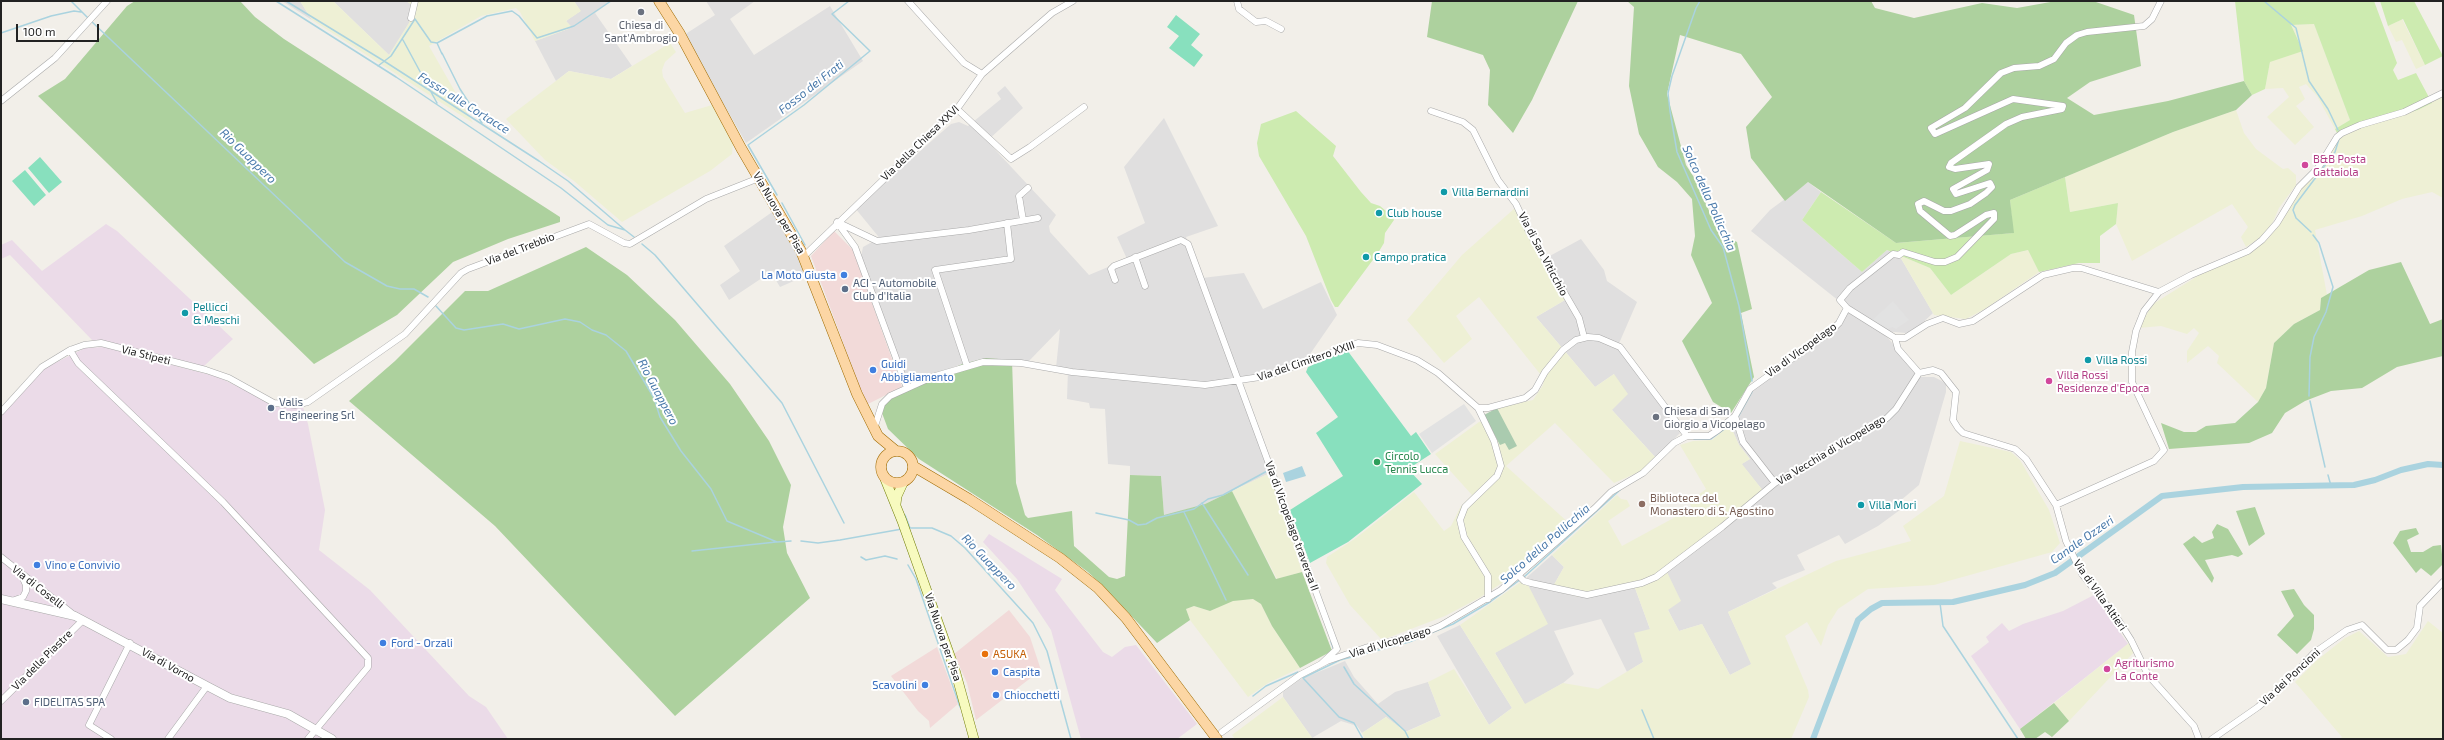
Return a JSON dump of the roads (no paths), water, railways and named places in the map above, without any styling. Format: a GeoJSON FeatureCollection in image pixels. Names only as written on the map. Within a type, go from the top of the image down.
{"type":"FeatureCollection","features":[{"type":"Feature","properties":{"kind":"main road","name":"Via Nuova per Pisa"},"geometry":{"type":"LineString","coordinates":[[659,1],[680,34],[759,178],[804,256],[850,380],[877,433]]}},
{"type":"Feature","properties":{"kind":"main road"},"geometry":{"type":"LineString","coordinates":[[877,433],[896,451],[907,454],[913,466],[1060,558],[1098,588],[1126,618],[1220,736]]}},
{"type":"Feature","properties":{"kind":"main road"},"geometry":{"type":"LineString","coordinates":[[877,433],[882,460],[881,470],[896,506]]}},
{"type":"Feature","properties":{"kind":"main road"},"geometry":{"type":"LineString","coordinates":[[882,460],[888,454],[896,451]]}},
{"type":"Feature","properties":{"kind":"main road"},"geometry":{"type":"LineString","coordinates":[[896,506],[896,499],[913,466]]}},
{"type":"Feature","properties":{"kind":"main road"},"geometry":{"type":"LineString","coordinates":[[885,478],[891,483],[922,478],[936,481]]}},
{"type":"Feature","properties":{"kind":"main road","name":"Via Nuova per Pisa"},"geometry":{"type":"LineString","coordinates":[[896,506],[955,670],[974,739]]}},
{"type":"Feature","properties":{"kind":"street"},"geometry":{"type":"LineString","coordinates":[[1,101],[55,58],[106,1]]}},
{"type":"Feature","properties":{"kind":"street"},"geometry":{"type":"LineString","coordinates":[[411,18],[415,1]]}},
{"type":"Feature","properties":{"kind":"street"},"geometry":{"type":"LineString","coordinates":[[908,1],[964,63],[982,74]]}},
{"type":"Feature","properties":{"kind":"street","name":"Via della Chiesa XXVI"},"geometry":{"type":"LineString","coordinates":[[804,256],[837,222],[958,109],[982,74],[1052,13],[1073,1]]}},
{"type":"Feature","properties":{"kind":"street"},"geometry":{"type":"LineString","coordinates":[[1237,1],[1239,9],[1256,22],[1266,22],[1281,29]]}},
{"type":"Feature","properties":{"kind":"street"},"geometry":{"type":"LineString","coordinates":[[2159,292],[2081,268],[2073,268],[2042,275],[1973,321],[1959,324],[1943,318],[1927,324],[1905,338],[1895,338],[1847,308],[1840,300],[1850,288],[1893,254],[1899,255],[1904,252],[1935,262],[1945,262],[1957,257],[1994,219],[1994,213],[1950,236],[1920,211],[1918,204],[1924,201],[1944,210],[1951,210],[1970,204],[1986,193],[1992,186],[1990,183],[1956,194],[1953,189],[1987,170],[1989,164],[1955,169],[1949,166],[2006,124],[2022,116],[2062,109],[2063,106],[2013,99],[1943,132],[1936,134],[1931,128],[1965,108],[2001,73],[2014,68],[2039,66],[2054,59],[2066,43],[2076,35],[2087,32],[2144,26],[2161,1]]}},
{"type":"Feature","properties":{"kind":"street"},"geometry":{"type":"LineString","coordinates":[[2056,505],[2154,461],[2164,450],[2132,382],[2132,352],[2136,331],[2144,311],[2159,292],[2192,274],[2248,251],[2262,240],[2277,222],[2299,187],[2318,168],[2337,137],[2342,132],[2404,112],[2443,92]]}},
{"type":"Feature","properties":{"kind":"street"},"geometry":{"type":"LineString","coordinates":[[958,109],[1011,159],[1030,147],[1084,107]]}},
{"type":"Feature","properties":{"kind":"street","name":"Via di San Viticchio"},"geometry":{"type":"LineString","coordinates":[[1431,111],[1463,122],[1473,130],[1498,180],[1516,204],[1529,232],[1579,318],[1584,337]]}},
{"type":"Feature","properties":{"kind":"street","name":"Via del Trebbio"},"geometry":{"type":"LineString","coordinates":[[308,402],[405,334],[461,273],[468,269],[561,233],[589,224],[624,243],[630,244],[706,198],[759,178]]}},
{"type":"Feature","properties":{"kind":"street"},"geometry":{"type":"LineString","coordinates":[[1023,220],[1019,196],[1028,188]]}},
{"type":"Feature","properties":{"kind":"street"},"geometry":{"type":"LineString","coordinates":[[837,222],[877,241],[1038,218]]}},
{"type":"Feature","properties":{"kind":"street"},"geometry":{"type":"LineString","coordinates":[[837,222],[855,247],[907,388]]}},
{"type":"Feature","properties":{"kind":"street"},"geometry":{"type":"LineString","coordinates":[[967,366],[935,270],[1011,259],[1007,223]]}},
{"type":"Feature","properties":{"kind":"street"},"geometry":{"type":"LineString","coordinates":[[1115,280],[1111,267],[1181,240],[1188,244],[1238,381]]}},
{"type":"Feature","properties":{"kind":"street"},"geometry":{"type":"LineString","coordinates":[[1135,258],[1145,286]]}},
{"type":"Feature","properties":{"kind":"street","name":"Via di Vicopelago"},"geometry":{"type":"LineString","coordinates":[[1220,736],[1288,683],[1320,665],[1365,648],[1421,634],[1452,620],[1521,578],[1596,508],[1611,492],[1643,472],[1674,443],[1687,436],[1709,436],[1735,416],[1750,389],[1832,330],[1840,323],[1847,308]]}},
{"type":"Feature","properties":{"kind":"street"},"geometry":{"type":"LineString","coordinates":[[1488,599],[1488,576],[1464,537],[1460,520],[1465,507],[1497,476],[1501,466],[1494,441],[1478,408],[1488,408],[1525,398],[1535,390],[1545,372],[1564,350],[1584,337],[1599,338],[1620,347],[1687,436]]}},
{"type":"Feature","properties":{"kind":"street"},"geometry":{"type":"LineString","coordinates":[[1895,338],[1898,349],[1919,373]]}},
{"type":"Feature","properties":{"kind":"street","name":"Via del Cimitero XXIII"},"geometry":{"type":"LineString","coordinates":[[877,433],[875,420],[882,404],[890,396],[907,388],[967,366],[983,362],[1006,362],[1072,372],[1205,385],[1267,376],[1350,344],[1368,343],[1390,349],[1433,370],[1478,408]]}},
{"type":"Feature","properties":{"kind":"street","name":"Via Stipeti"},"geometry":{"type":"LineString","coordinates":[[1,412],[42,367],[70,350],[84,345],[101,344],[206,370],[229,378],[274,403],[296,405],[308,402]]}},
{"type":"Feature","properties":{"kind":"street"},"geometry":{"type":"LineString","coordinates":[[70,350],[78,363],[223,502],[368,658],[368,667],[308,739]]}},
{"type":"Feature","properties":{"kind":"street","name":"Via di Villa Altieri"},"geometry":{"type":"LineString","coordinates":[[1919,373],[1933,370],[1941,373],[1956,392],[1953,420],[1963,433],[2015,449],[2021,453],[2056,505],[2068,547],[2082,574],[2117,618],[2131,640],[2148,675],[2194,726],[2199,739]]}},
{"type":"Feature","properties":{"kind":"street","name":"Via Vecchia di Vicopelago"},"geometry":{"type":"LineString","coordinates":[[1521,578],[1571,593],[1587,595],[1642,583],[1656,577],[1775,483],[1887,418],[1896,409],[1919,373]]}},
{"type":"Feature","properties":{"kind":"street","name":"Via di Vicopelago traversa II"},"geometry":{"type":"LineString","coordinates":[[1238,381],[1337,649],[1336,652],[1326,657],[1320,665]]}},
{"type":"Feature","properties":{"kind":"street"},"geometry":{"type":"LineString","coordinates":[[1735,416],[1743,442],[1775,483]]}},
{"type":"Feature","properties":{"kind":"street","name":"Via di Coselli"},"geometry":{"type":"LineString","coordinates":[[1,557],[75,616]]}},
{"type":"Feature","properties":{"kind":"street"},"geometry":{"type":"LineString","coordinates":[[10,602],[23,597],[26,591],[26,585],[21,574]]}},
{"type":"Feature","properties":{"kind":"street","name":"Via dei Poncioni"},"geometry":{"type":"LineString","coordinates":[[2212,739],[2258,707],[2284,685],[2314,652],[2347,630],[2362,625],[2387,650],[2396,650],[2417,628],[2420,606],[2443,582]]}},
{"type":"Feature","properties":{"kind":"street","name":"Via di Vorno"},"geometry":{"type":"LineString","coordinates":[[1,599],[75,616],[130,643],[230,698],[282,712],[316,728],[332,739]]}},
{"type":"Feature","properties":{"kind":"street","name":"Via delle Piastre"},"geometry":{"type":"LineString","coordinates":[[1,701],[83,620]]}},
{"type":"Feature","properties":{"kind":"street"},"geometry":{"type":"LineString","coordinates":[[111,739],[89,725],[130,643]]}},
{"type":"Feature","properties":{"kind":"street"},"geometry":{"type":"LineString","coordinates":[[168,739],[207,686]]}},
{"type":"Feature","properties":{"kind":"water"},"geometry":{"type":"Polygon","coordinates":[[[1302,466],[1306,476],[1286,482],[1283,473],[1302,466]]]}},
{"type":"Feature","properties":{"kind":"waterway","name":"Rio Guappero"},"geometry":{"type":"LineString","coordinates":[[71,1],[88,18]]}},
{"type":"Feature","properties":{"kind":"waterway"},"geometry":{"type":"LineString","coordinates":[[276,1],[396,77],[561,188],[608,225],[625,230],[634,237]]}},
{"type":"Feature","properties":{"kind":"waterway","name":"Fossa alle Cortacce"},"geometry":{"type":"LineString","coordinates":[[286,1],[384,61],[539,161],[568,181],[625,230]]}},
{"type":"Feature","properties":{"kind":"waterway"},"geometry":{"type":"LineString","coordinates":[[378,66],[391,56],[415,19],[431,42],[437,43],[487,16],[512,11],[519,16],[537,38],[574,26],[611,1]]}},
{"type":"Feature","properties":{"kind":"waterway","name":"Fosso dei Frati"},"geometry":{"type":"LineString","coordinates":[[777,195],[748,145],[804,105],[870,51],[832,14],[849,1]]}},
{"type":"Feature","properties":{"kind":"waterway","name":"Solco della Pollicchia"},"geometry":{"type":"LineString","coordinates":[[1700,1],[1696,8],[1672,76],[1668,93],[1670,111],[1677,152],[1711,230],[1723,247],[1739,306],[1752,381]]}},
{"type":"Feature","properties":{"kind":"waterway"},"geometry":{"type":"LineString","coordinates":[[2264,1],[2296,28],[2309,81],[2328,109],[2338,130]]}},
{"type":"Feature","properties":{"kind":"waterway"},"geometry":{"type":"LineString","coordinates":[[1,33],[51,16],[74,11],[81,12]]}},
{"type":"Feature","properties":{"kind":"waterway","name":"Rio Guappero"},"geometry":{"type":"LineString","coordinates":[[91,21],[345,262],[387,286],[400,289],[414,289],[428,297]]}},
{"type":"Feature","properties":{"kind":"waterway"},"geometry":{"type":"LineString","coordinates":[[403,40],[437,103]]}},
{"type":"Feature","properties":{"kind":"waterway"},"geometry":{"type":"LineString","coordinates":[[437,43],[442,54]]}},
{"type":"Feature","properties":{"kind":"waterway"},"geometry":{"type":"LineString","coordinates":[[442,53],[460,89],[482,123]]}},
{"type":"Feature","properties":{"kind":"waterway"},"geometry":{"type":"LineString","coordinates":[[2311,232],[2296,218],[2293,210],[2295,205],[2335,152],[2339,139]]}},
{"type":"Feature","properties":{"kind":"waterway","name":"Fosso dei Frati"},"geometry":{"type":"LineString","coordinates":[[782,203],[805,245]]}},
{"type":"Feature","properties":{"kind":"waterway"},"geometry":{"type":"LineString","coordinates":[[2309,396],[2310,357],[2314,337],[2326,312],[2333,287],[2319,243],[2313,235]]}},
{"type":"Feature","properties":{"kind":"waterway"},"geometry":{"type":"LineString","coordinates":[[642,244],[655,255],[782,403],[844,523]]}},
{"type":"Feature","properties":{"kind":"waterway","name":"Rio Guappero"},"geometry":{"type":"LineString","coordinates":[[436,306],[456,328],[464,330],[503,324],[519,329],[565,319],[580,322],[592,330],[606,335],[626,351],[654,398],[660,417],[681,451],[711,489],[727,521],[777,542],[791,541]]}},
{"type":"Feature","properties":{"kind":"waterway","name":"Solco della Pollicchia"},"geometry":{"type":"LineString","coordinates":[[1738,417],[1752,392]]}},
{"type":"Feature","properties":{"kind":"waterway"},"geometry":{"type":"LineString","coordinates":[[2310,401],[2325,467]]}},
{"type":"Feature","properties":{"kind":"waterway","name":"Solco della Pollicchia"},"geometry":{"type":"LineString","coordinates":[[1694,439],[1711,439],[1734,422]]}},
{"type":"Feature","properties":{"kind":"waterway","name":"Canale Ozzeri"},"geometry":{"type":"LineString","coordinates":[[1813,739],[1858,620],[1871,609],[1882,603],[1953,602],[2025,585],[2055,573],[2162,496],[2243,487],[2354,485],[2375,480],[2401,470],[2428,464],[2443,465]]}},
{"type":"Feature","properties":{"kind":"waterway"},"geometry":{"type":"LineString","coordinates":[[1096,513],[1129,520],[1138,525],[1146,524],[1157,518],[1194,509],[1208,499],[1223,495],[1269,470]]}},
{"type":"Feature","properties":{"kind":"waterway"},"geometry":{"type":"LineString","coordinates":[[2328,475],[2331,486]]}},
{"type":"Feature","properties":{"kind":"waterway","name":"Solco della Pollicchia"},"geometry":{"type":"LineString","coordinates":[[1524,577],[1620,490]]}},
{"type":"Feature","properties":{"kind":"waterway"},"geometry":{"type":"LineString","coordinates":[[1202,503],[1248,575]]}},
{"type":"Feature","properties":{"kind":"waterway"},"geometry":{"type":"LineString","coordinates":[[1184,512],[1226,600]]}},
{"type":"Feature","properties":{"kind":"waterway","name":"Fosso dei Frati"},"geometry":{"type":"LineString","coordinates":[[905,515],[910,528]]}},
{"type":"Feature","properties":{"kind":"waterway","name":"Rio Guappero"},"geometry":{"type":"LineString","coordinates":[[908,528],[932,528],[951,536],[965,548],[1033,623],[1047,651],[1071,739]]}},
{"type":"Feature","properties":{"kind":"waterway","name":"Rio Guappero"},"geometry":{"type":"LineString","coordinates":[[801,541],[818,543],[902,529]]}},
{"type":"Feature","properties":{"kind":"waterway"},"geometry":{"type":"LineString","coordinates":[[692,551],[776,542]]}},
{"type":"Feature","properties":{"kind":"waterway"},"geometry":{"type":"LineString","coordinates":[[861,557],[866,560],[885,556],[897,559]]}},
{"type":"Feature","properties":{"kind":"waterway"},"geometry":{"type":"LineString","coordinates":[[908,565],[916,579],[960,707]]}},
{"type":"Feature","properties":{"kind":"waterway","name":"Solco della Pollicchia"},"geometry":{"type":"LineString","coordinates":[[1303,678],[1340,660],[1409,642],[1453,624],[1490,602],[1521,579]]}},
{"type":"Feature","properties":{"kind":"waterway"},"geometry":{"type":"LineString","coordinates":[[1940,603],[1943,626],[2018,739]]}},
{"type":"Feature","properties":{"kind":"waterway"},"geometry":{"type":"LineString","coordinates":[[1331,642],[1334,650]]}},
{"type":"Feature","properties":{"kind":"waterway"},"geometry":{"type":"LineString","coordinates":[[1344,667],[1354,684],[1405,731],[1409,739]]}},
{"type":"Feature","properties":{"kind":"waterway","name":"Solco della Pollicchia"},"geometry":{"type":"LineString","coordinates":[[1253,696],[1266,686],[1298,672]]}},
{"type":"Feature","properties":{"kind":"waterway"},"geometry":{"type":"LineString","coordinates":[[1303,678],[1339,717],[1354,723],[1363,739]]}},
{"type":"Feature","properties":{"kind":"waterway"},"geometry":{"type":"LineString","coordinates":[[1642,710],[1654,739]]}},
{"type":"Feature","properties":{"kind":"place","name":"Chiesa di Sant'Ambrogio"},"geometry":{"type":"Point","coordinates":[641,12]}},
{"type":"Feature","properties":{"kind":"place","name":"B&B Posta Gattaiola"},"geometry":{"type":"Point","coordinates":[2305,165]}},
{"type":"Feature","properties":{"kind":"place","name":"Villa Bernardini"},"geometry":{"type":"Point","coordinates":[1444,192]}},
{"type":"Feature","properties":{"kind":"place","name":"Club house"},"geometry":{"type":"Point","coordinates":[1379,213]}},
{"type":"Feature","properties":{"kind":"place","name":"Campo pratica"},"geometry":{"type":"Point","coordinates":[1366,257]}},
{"type":"Feature","properties":{"kind":"place","name":"La Moto Giusta"},"geometry":{"type":"Point","coordinates":[844,275]}},
{"type":"Feature","properties":{"kind":"place","name":"ACI - Automobile Club d'Italia"},"geometry":{"type":"Point","coordinates":[845,289]}},
{"type":"Feature","properties":{"kind":"place","name":"Pellicci & Meschi"},"geometry":{"type":"Point","coordinates":[185,313]}},
{"type":"Feature","properties":{"kind":"place","name":"Villa Rossi"},"geometry":{"type":"Point","coordinates":[2088,360]}},
{"type":"Feature","properties":{"kind":"place","name":"Guidi Abbigliamento"},"geometry":{"type":"Point","coordinates":[873,370]}},
{"type":"Feature","properties":{"kind":"place","name":"Villa Rossi Residenze d'Epoca"},"geometry":{"type":"Point","coordinates":[2049,381]}},
{"type":"Feature","properties":{"kind":"place","name":"Valis Engineering Srl"},"geometry":{"type":"Point","coordinates":[271,408]}},
{"type":"Feature","properties":{"kind":"place","name":"Chiesa di San Giorgio a Vicopelago"},"geometry":{"type":"Point","coordinates":[1656,417]}},
{"type":"Feature","properties":{"kind":"place","name":"Circolo Tennis Lucca"},"geometry":{"type":"Point","coordinates":[1377,462]}},
{"type":"Feature","properties":{"kind":"place","name":"Biblioteca del Monastero di S. Agostino"},"geometry":{"type":"Point","coordinates":[1642,504]}},
{"type":"Feature","properties":{"kind":"place","name":"Villa Mori"},"geometry":{"type":"Point","coordinates":[1861,505]}},
{"type":"Feature","properties":{"kind":"place","name":"Vino e Convivio"},"geometry":{"type":"Point","coordinates":[37,565]}},
{"type":"Feature","properties":{"kind":"place","name":"Ford - Orzali"},"geometry":{"type":"Point","coordinates":[383,643]}},
{"type":"Feature","properties":{"kind":"place","name":"ASUKA"},"geometry":{"type":"Point","coordinates":[985,654]}},
{"type":"Feature","properties":{"kind":"place","name":"Agriturismo La Conte"},"geometry":{"type":"Point","coordinates":[2107,669]}},
{"type":"Feature","properties":{"kind":"place","name":"Caspita"},"geometry":{"type":"Point","coordinates":[995,672]}},
{"type":"Feature","properties":{"kind":"place","name":"Scavolini"},"geometry":{"type":"Point","coordinates":[925,685]}},
{"type":"Feature","properties":{"kind":"place","name":"Chiocchetti"},"geometry":{"type":"Point","coordinates":[996,695]}},
{"type":"Feature","properties":{"kind":"place","name":"FIDELITAS SPA"},"geometry":{"type":"Point","coordinates":[26,702]}}]}
